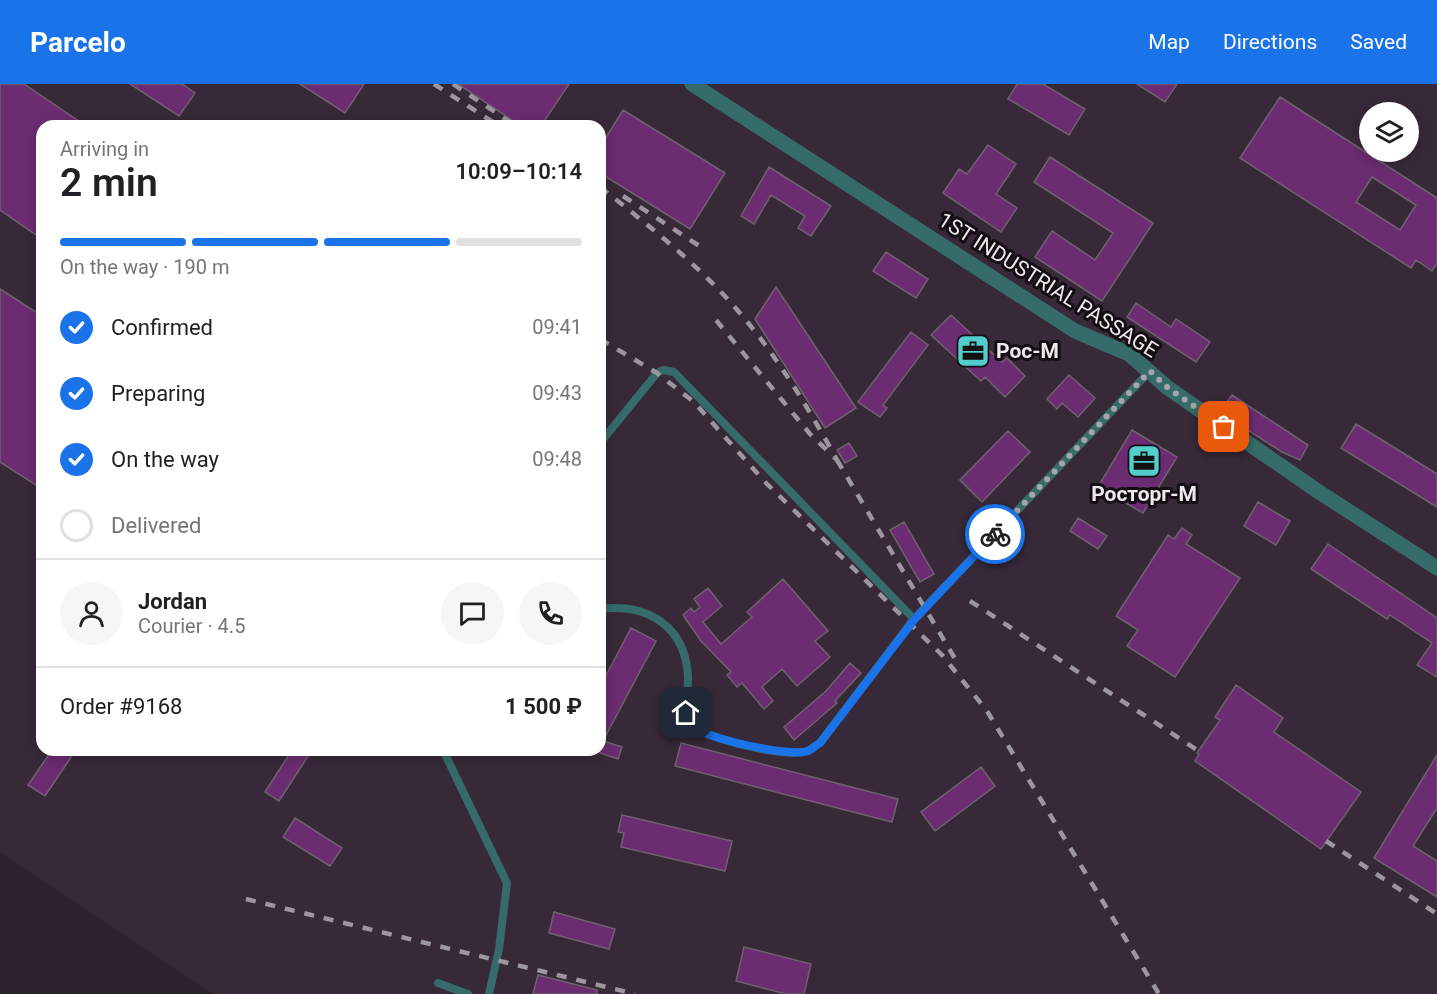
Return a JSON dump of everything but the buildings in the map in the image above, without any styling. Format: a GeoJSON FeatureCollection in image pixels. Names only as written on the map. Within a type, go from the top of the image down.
{"type":"FeatureCollection","features":[{"type":"Feature","properties":{"kind":"street","name":"1ST INDUSTRIAL PASSAGE"},"geometry":{"type":"LineString","coordinates":[[692,84],[1075,331],[1119,348],[1168,388],[1309,486],[1437,568]]}},
{"type":"Feature","properties":{"kind":"lane"},"geometry":{"type":"LineString","coordinates":[[606,436],[657,373],[663,370],[674,372],[914,620]]}},
{"type":"Feature","properties":{"kind":"lane"},"geometry":{"type":"LineString","coordinates":[[606,609],[632,608],[649,614],[672,633],[686,658],[688,676],[686,713],[693,726],[740,743],[796,753],[810,750],[820,743],[914,620],[1150,371]]}},
{"type":"Feature","properties":{"kind":"lane"},"geometry":{"type":"LineString","coordinates":[[446,756],[507,883],[499,949],[489,994]]}},
{"type":"Feature","properties":{"kind":"lane"},"geometry":{"type":"LineString","coordinates":[[438,983],[468,994]]}},
{"type":"Feature","properties":{"kind":"shaded area"},"geometry":{"type":"Polygon","coordinates":[[[0,84],[1437,84],[1437,994],[213,994],[0,852],[0,84]]]}},
{"type":"Feature","properties":{"kind":"railway"},"geometry":{"type":"LineString","coordinates":[[434,84],[490,120]]}},
{"type":"Feature","properties":{"kind":"railway"},"geometry":{"type":"LineString","coordinates":[[453,84],[507,120]]}},
{"type":"Feature","properties":{"kind":"railway"},"geometry":{"type":"LineString","coordinates":[[606,192],[690,262],[739,312],[792,383],[837,460],[810,434],[711,314]]}},
{"type":"Feature","properties":{"kind":"railway"},"geometry":{"type":"LineString","coordinates":[[623,196],[701,247]]}},
{"type":"Feature","properties":{"kind":"railway"},"geometry":{"type":"LineString","coordinates":[[606,343],[657,373],[694,402],[764,481],[942,655],[987,711],[1159,994]]}},
{"type":"Feature","properties":{"kind":"railway"},"geometry":{"type":"LineString","coordinates":[[837,460],[957,662]]}},
{"type":"Feature","properties":{"kind":"railway"},"geometry":{"type":"LineString","coordinates":[[970,601],[1197,750]]}},
{"type":"Feature","properties":{"kind":"railway"},"geometry":{"type":"LineString","coordinates":[[1326,841],[1437,914]]}},
{"type":"Feature","properties":{"kind":"railway"},"geometry":{"type":"LineString","coordinates":[[246,899],[635,994]]}},
{"type":"Feature","properties":{"kind":"way so far"},"geometry":{"type":"LineString","coordinates":[[995,534],[1150,371],[1168,388],[1224,427]]}},
{"type":"Feature","properties":{"kind":"place","name":"Рос-М"},"geometry":{"type":"Point","coordinates":[973,351]}},
{"type":"Feature","properties":{"kind":"place","name":"Росторг-М"},"geometry":{"type":"Point","coordinates":[1144,461]}},
{"type":"Feature","properties":{"kind":"route"},"geometry":{"type":"LineString","coordinates":[[686,713],[688,720],[699,730],[740,743],[796,753],[810,750],[820,743],[914,620],[995,534]]}}]}
